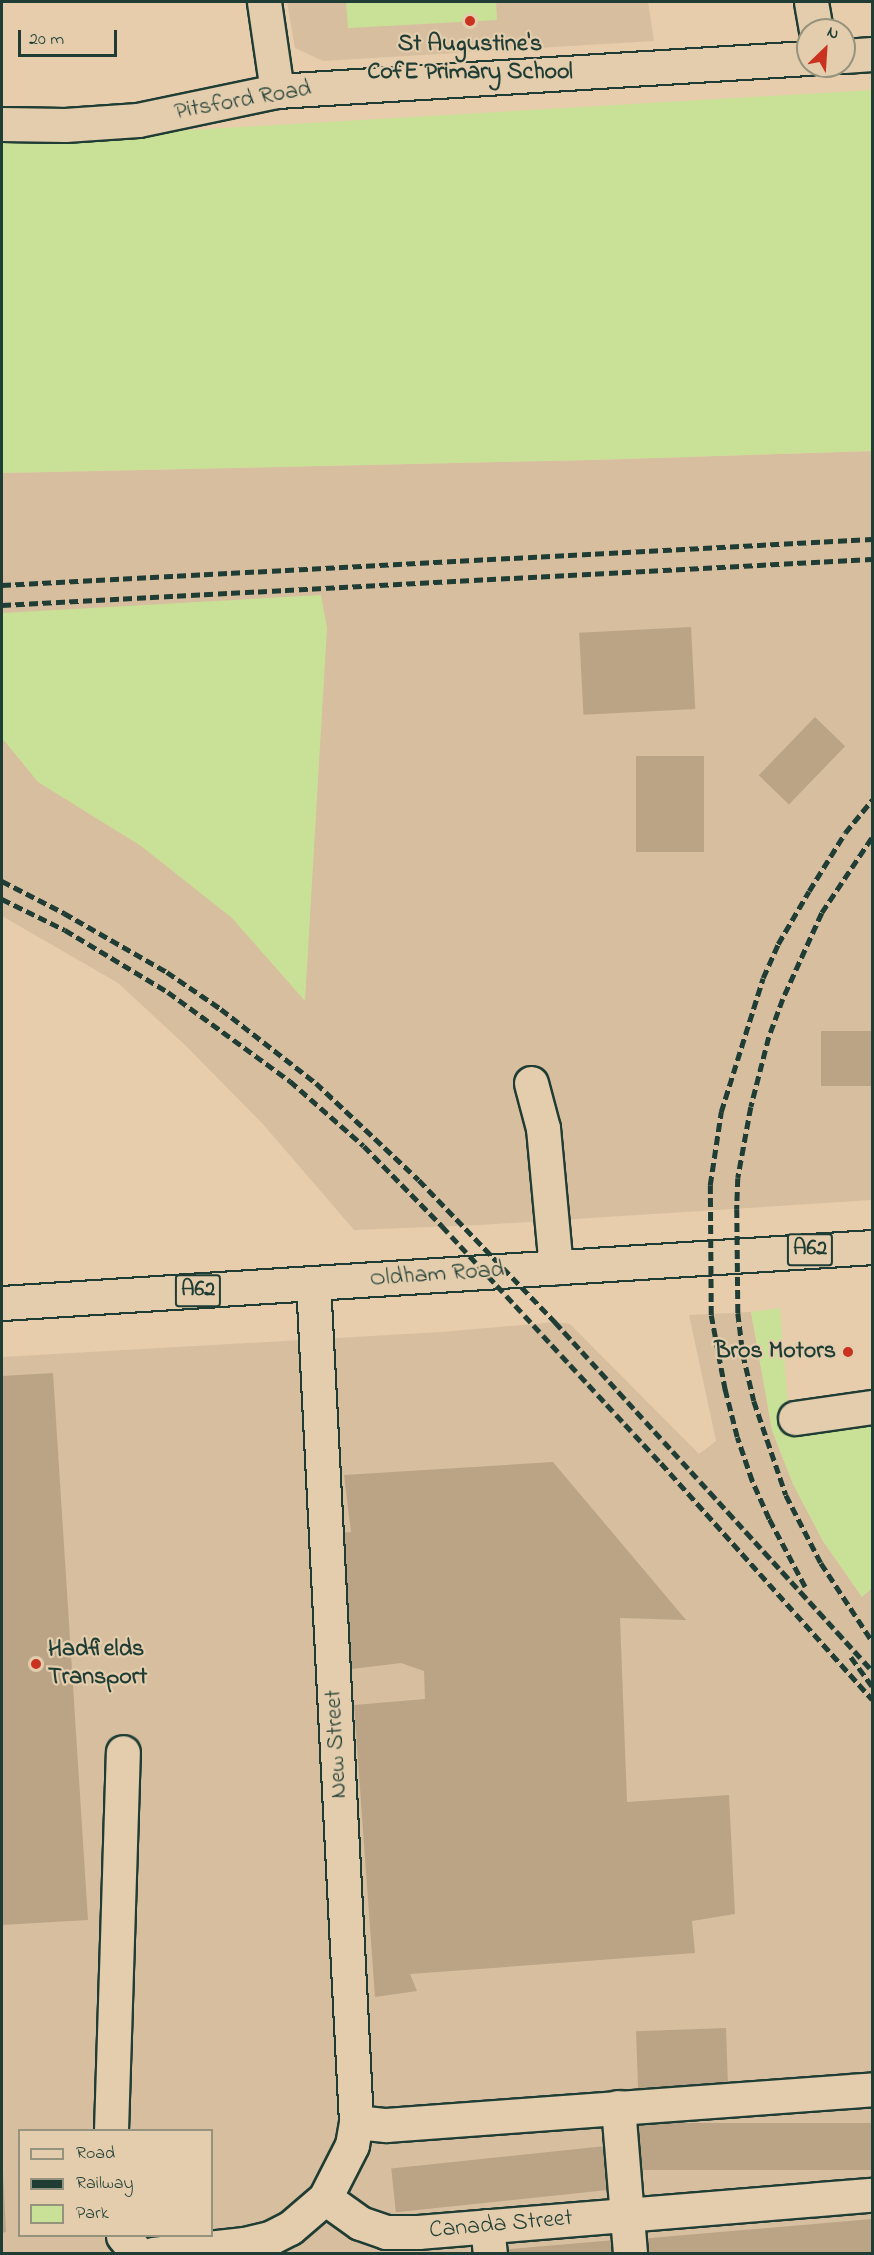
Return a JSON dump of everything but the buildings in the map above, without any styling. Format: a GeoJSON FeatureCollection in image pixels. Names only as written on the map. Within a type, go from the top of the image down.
{"type":"FeatureCollection","features":[{"type":"Feature","properties":{"kind":"main road"},"geometry":{"type":"LineString","coordinates":[[264,2],[277,91]]}},
{"type":"Feature","properties":{"kind":"main road"},"geometry":{"type":"LineString","coordinates":[[811,2],[814,18]]}},
{"type":"Feature","properties":{"kind":"main road"},"geometry":{"type":"LineString","coordinates":[[856,55],[873,54]]}},
{"type":"Feature","properties":{"kind":"main road","name":"Pitsford Road"},"geometry":{"type":"LineString","coordinates":[[2,124],[65,125],[138,120],[277,91],[796,59]]}},
{"type":"Feature","properties":{"kind":"main road"},"geometry":{"type":"LineString","coordinates":[[531,1083],[543,1128],[556,1267]]}},
{"type":"Feature","properties":{"kind":"main road","name":"Oldham Road"},"geometry":{"type":"LineString","coordinates":[[2,1303],[873,1246]]}},
{"type":"Feature","properties":{"kind":"main road","name":"New Street"},"geometry":{"type":"LineString","coordinates":[[313,1283],[356,2122],[352,2145],[325,2198]]}},
{"type":"Feature","properties":{"kind":"main road"},"geometry":{"type":"LineString","coordinates":[[795,1418],[873,1407]]}},
{"type":"Feature","properties":{"kind":"main road"},"geometry":{"type":"LineString","coordinates":[[111,2129],[123,1752]]}},
{"type":"Feature","properties":{"kind":"main road"},"geometry":{"type":"LineString","coordinates":[[356,2122],[386,2125],[873,2089]]}},
{"type":"Feature","properties":{"kind":"main road"},"geometry":{"type":"LineString","coordinates":[[618,2107],[630,2253]]}},
{"type":"Feature","properties":{"kind":"main road","name":"Canada Street"},"geometry":{"type":"LineString","coordinates":[[325,2198],[367,2240],[386,2232],[418,2232],[488,2240],[627,2215],[873,2195]]}},
{"type":"Feature","properties":{"kind":"main road"},"geometry":{"type":"LineString","coordinates":[[153,2253],[244,2244],[270,2238],[309,2215],[325,2198]]}},
{"type":"Feature","properties":{"kind":"main road"},"geometry":{"type":"LineString","coordinates":[[125,2237],[138,2253]]}},
{"type":"Feature","properties":{"kind":"shaded area","name":"St Augustine's CofE Primary School"},"geometry":{"type":"Polygon","coordinates":[[[287,2],[648,2],[654,41],[323,61],[295,48],[287,2]]]}},
{"type":"Feature","properties":{"kind":"shaded area"},"geometry":{"type":"Polygon","coordinates":[[[872,451],[872,1200],[480,1225],[354,1230],[262,1123],[185,1045],[118,983],[2,916],[2,473],[591,460],[872,451]]]}},
{"type":"Feature","properties":{"kind":"shaded area"},"geometry":{"type":"Polygon","coordinates":[[[751,1312],[772,1430],[793,1484],[823,1541],[862,1597],[872,1588],[872,2253],[2,2254],[2,1357],[441,1332],[556,1322],[570,1324],[699,1454],[716,1441],[689,1315],[751,1312]]]}},
{"type":"Feature","properties":{"kind":"green space"},"geometry":{"type":"Polygon","coordinates":[[[346,2],[496,2],[497,20],[348,28],[346,2]]]}},
{"type":"Feature","properties":{"kind":"green space"},"geometry":{"type":"Polygon","coordinates":[[[872,90],[872,451],[591,460],[2,473],[2,141],[872,90]]]}},
{"type":"Feature","properties":{"kind":"green space"},"geometry":{"type":"Polygon","coordinates":[[[321,595],[327,628],[305,1001],[232,918],[141,846],[38,782],[2,738],[2,613],[321,595]]]}},
{"type":"Feature","properties":{"kind":"green space"},"geometry":{"type":"Polygon","coordinates":[[[780,1308],[790,1428],[872,1419],[872,1588],[862,1597],[823,1541],[793,1484],[772,1430],[751,1312],[780,1308]]]}},
{"type":"Feature","properties":{"kind":"railway"},"geometry":{"type":"LineString","coordinates":[[2,585],[872,539]]}},
{"type":"Feature","properties":{"kind":"railway"},"geometry":{"type":"LineString","coordinates":[[2,605],[872,559]]}},
{"type":"Feature","properties":{"kind":"railway"},"geometry":{"type":"LineString","coordinates":[[805,1587],[752,1481],[737,1437],[725,1390],[711,1315],[710,1185],[721,1112],[763,978],[778,944],[809,891],[845,833],[872,800]]}},
{"type":"Feature","properties":{"kind":"railway"},"geometry":{"type":"LineString","coordinates":[[872,838],[822,913],[783,999],[769,1037],[751,1107],[738,1178],[737,1209],[738,1313],[743,1354],[754,1401],[786,1495],[821,1563],[872,1641]]}},
{"type":"Feature","properties":{"kind":"railway"},"geometry":{"type":"LineString","coordinates":[[2,881],[64,913],[167,972],[221,1009],[316,1083],[419,1180],[555,1322],[872,1670]]}},
{"type":"Feature","properties":{"kind":"railway"},"geometry":{"type":"LineString","coordinates":[[2,899],[65,930],[168,992],[290,1081],[364,1146],[442,1226],[661,1463],[872,1699]]}},
{"type":"Feature","properties":{"kind":"railway"},"geometry":{"type":"LineString","coordinates":[[851,1657],[872,1686]]}},
{"type":"Feature","properties":{"kind":"place","name":"St Augustine's CofE Primary School"},"geometry":{"type":"Point","coordinates":[470,21]}},
{"type":"Feature","properties":{"kind":"place","name":"Bros Motors"},"geometry":{"type":"Point","coordinates":[848,1352]}},
{"type":"Feature","properties":{"kind":"place","name":"Hadfields Transport"},"geometry":{"type":"Point","coordinates":[36,1664]}}]}
